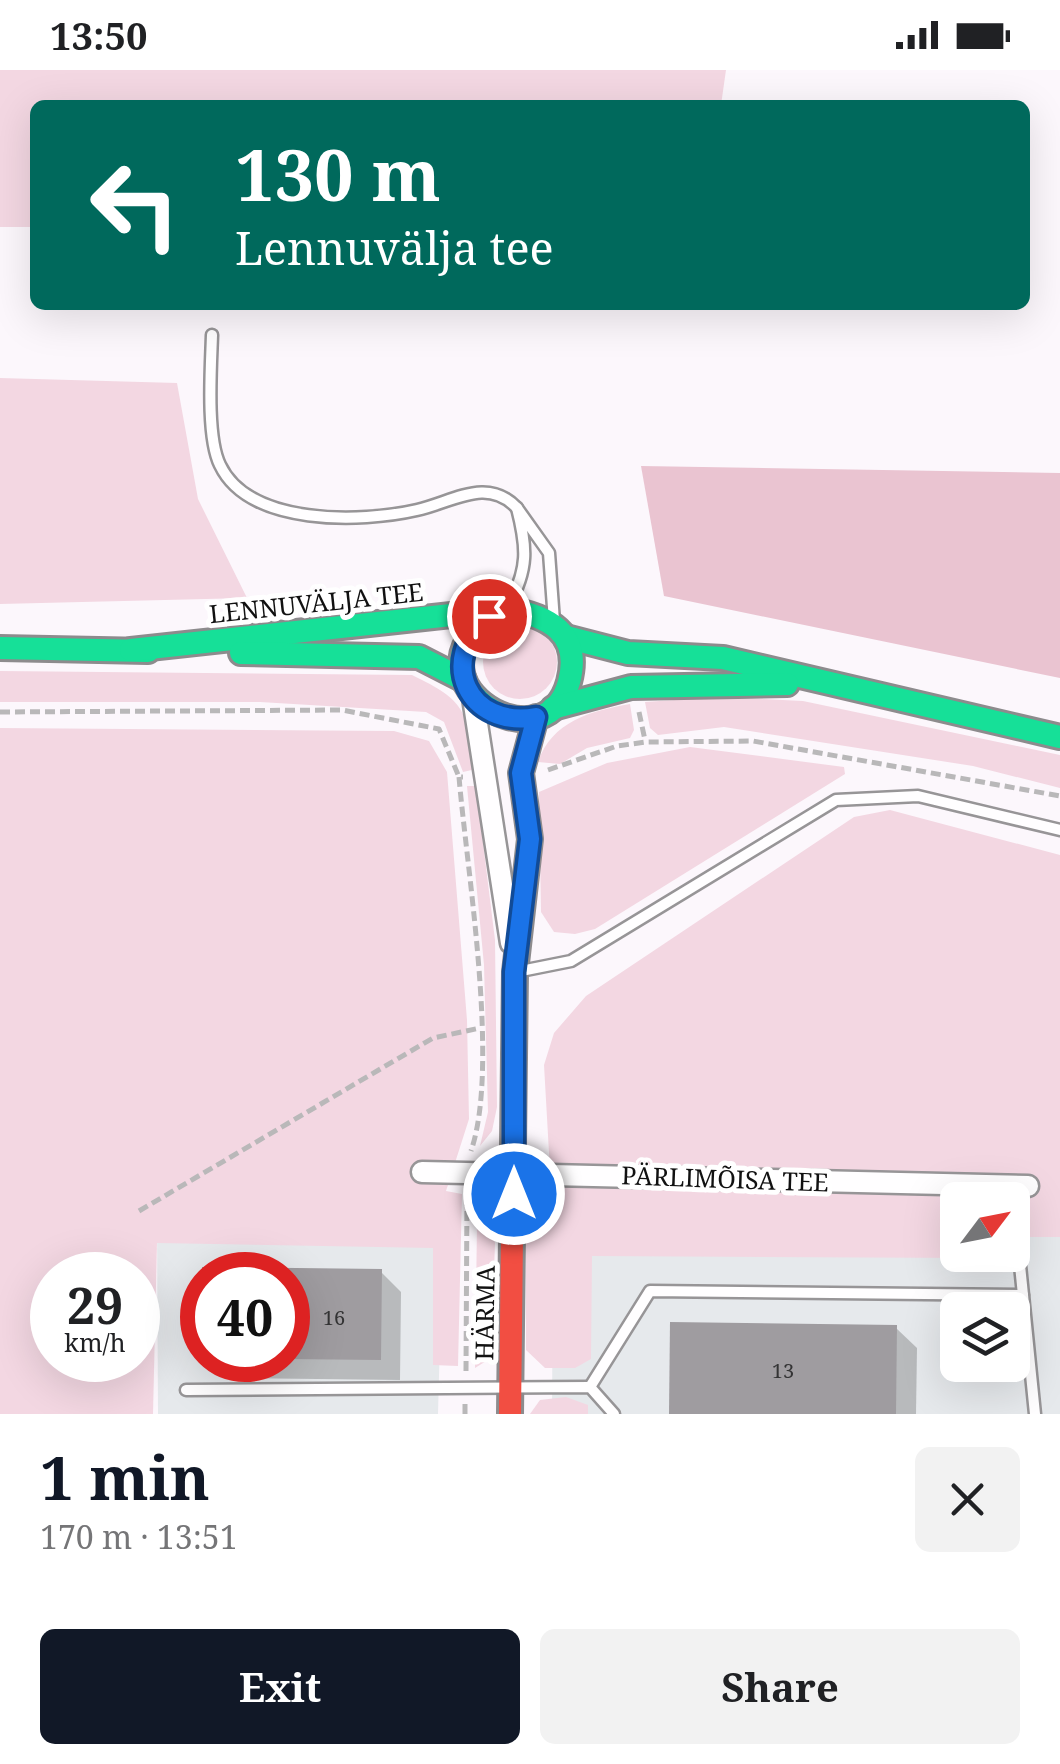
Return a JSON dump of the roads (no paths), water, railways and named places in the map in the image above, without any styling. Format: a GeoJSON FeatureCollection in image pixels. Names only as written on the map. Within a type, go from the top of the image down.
{"type":"FeatureCollection","features":[{"type":"Feature","properties":{"kind":"main road","name":"LENNUVÄLJA TEE"},"geometry":{"type":"LineString","coordinates":[[131,650],[506,609],[540,613],[560,629],[628,652],[723,658],[1060,737]]}},
{"type":"Feature","properties":{"kind":"main road"},"geometry":{"type":"LineString","coordinates":[[468,689],[466,644],[475,628],[506,609]]}},
{"type":"Feature","properties":{"kind":"main road"},"geometry":{"type":"LineString","coordinates":[[544,712],[570,682],[572,651],[560,629]]}},
{"type":"Feature","properties":{"kind":"main road","name":"LENNUVÄLJA TEE"},"geometry":{"type":"LineString","coordinates":[[0,648],[419,657],[468,689],[501,718],[544,712],[631,687],[824,683]]}},
{"type":"Feature","properties":{"kind":"main road","name":"HÄRMA"},"geometry":{"type":"LineString","coordinates":[[510,1414],[514,972],[530,839],[521,773],[544,712]]}},
{"type":"Feature","properties":{"kind":"street","name":"HÄRMA"},"geometry":{"type":"LineString","coordinates":[[468,689],[514,972]]}},
{"type":"Feature","properties":{"kind":"street","name":"PÄRLIMÕISA TEE"},"geometry":{"type":"LineString","coordinates":[[422,1172],[940,1184]]}},
{"type":"Feature","properties":{"kind":"lane"},"geometry":{"type":"LineString","coordinates":[[212,335],[210,394],[219,464],[244,496],[280,513],[416,510],[488,491],[506,496],[549,553],[560,629]]}},
{"type":"Feature","properties":{"kind":"lane"},"geometry":{"type":"LineString","coordinates":[[506,609],[520,584],[529,554],[517,508]]}},
{"type":"Feature","properties":{"kind":"lane"},"geometry":{"type":"LineString","coordinates":[[514,972],[571,962],[836,800],[918,796],[1060,830]]}},
{"type":"Feature","properties":{"kind":"lane"},"geometry":{"type":"LineString","coordinates":[[590,1387],[650,1291],[940,1294]]}},
{"type":"Feature","properties":{"kind":"lane"},"geometry":{"type":"LineString","coordinates":[[1030,1371],[1034,1414]]}},
{"type":"Feature","properties":{"kind":"lane"},"geometry":{"type":"LineString","coordinates":[[186,1390],[466,1384],[590,1387],[614,1414]]}}]}
